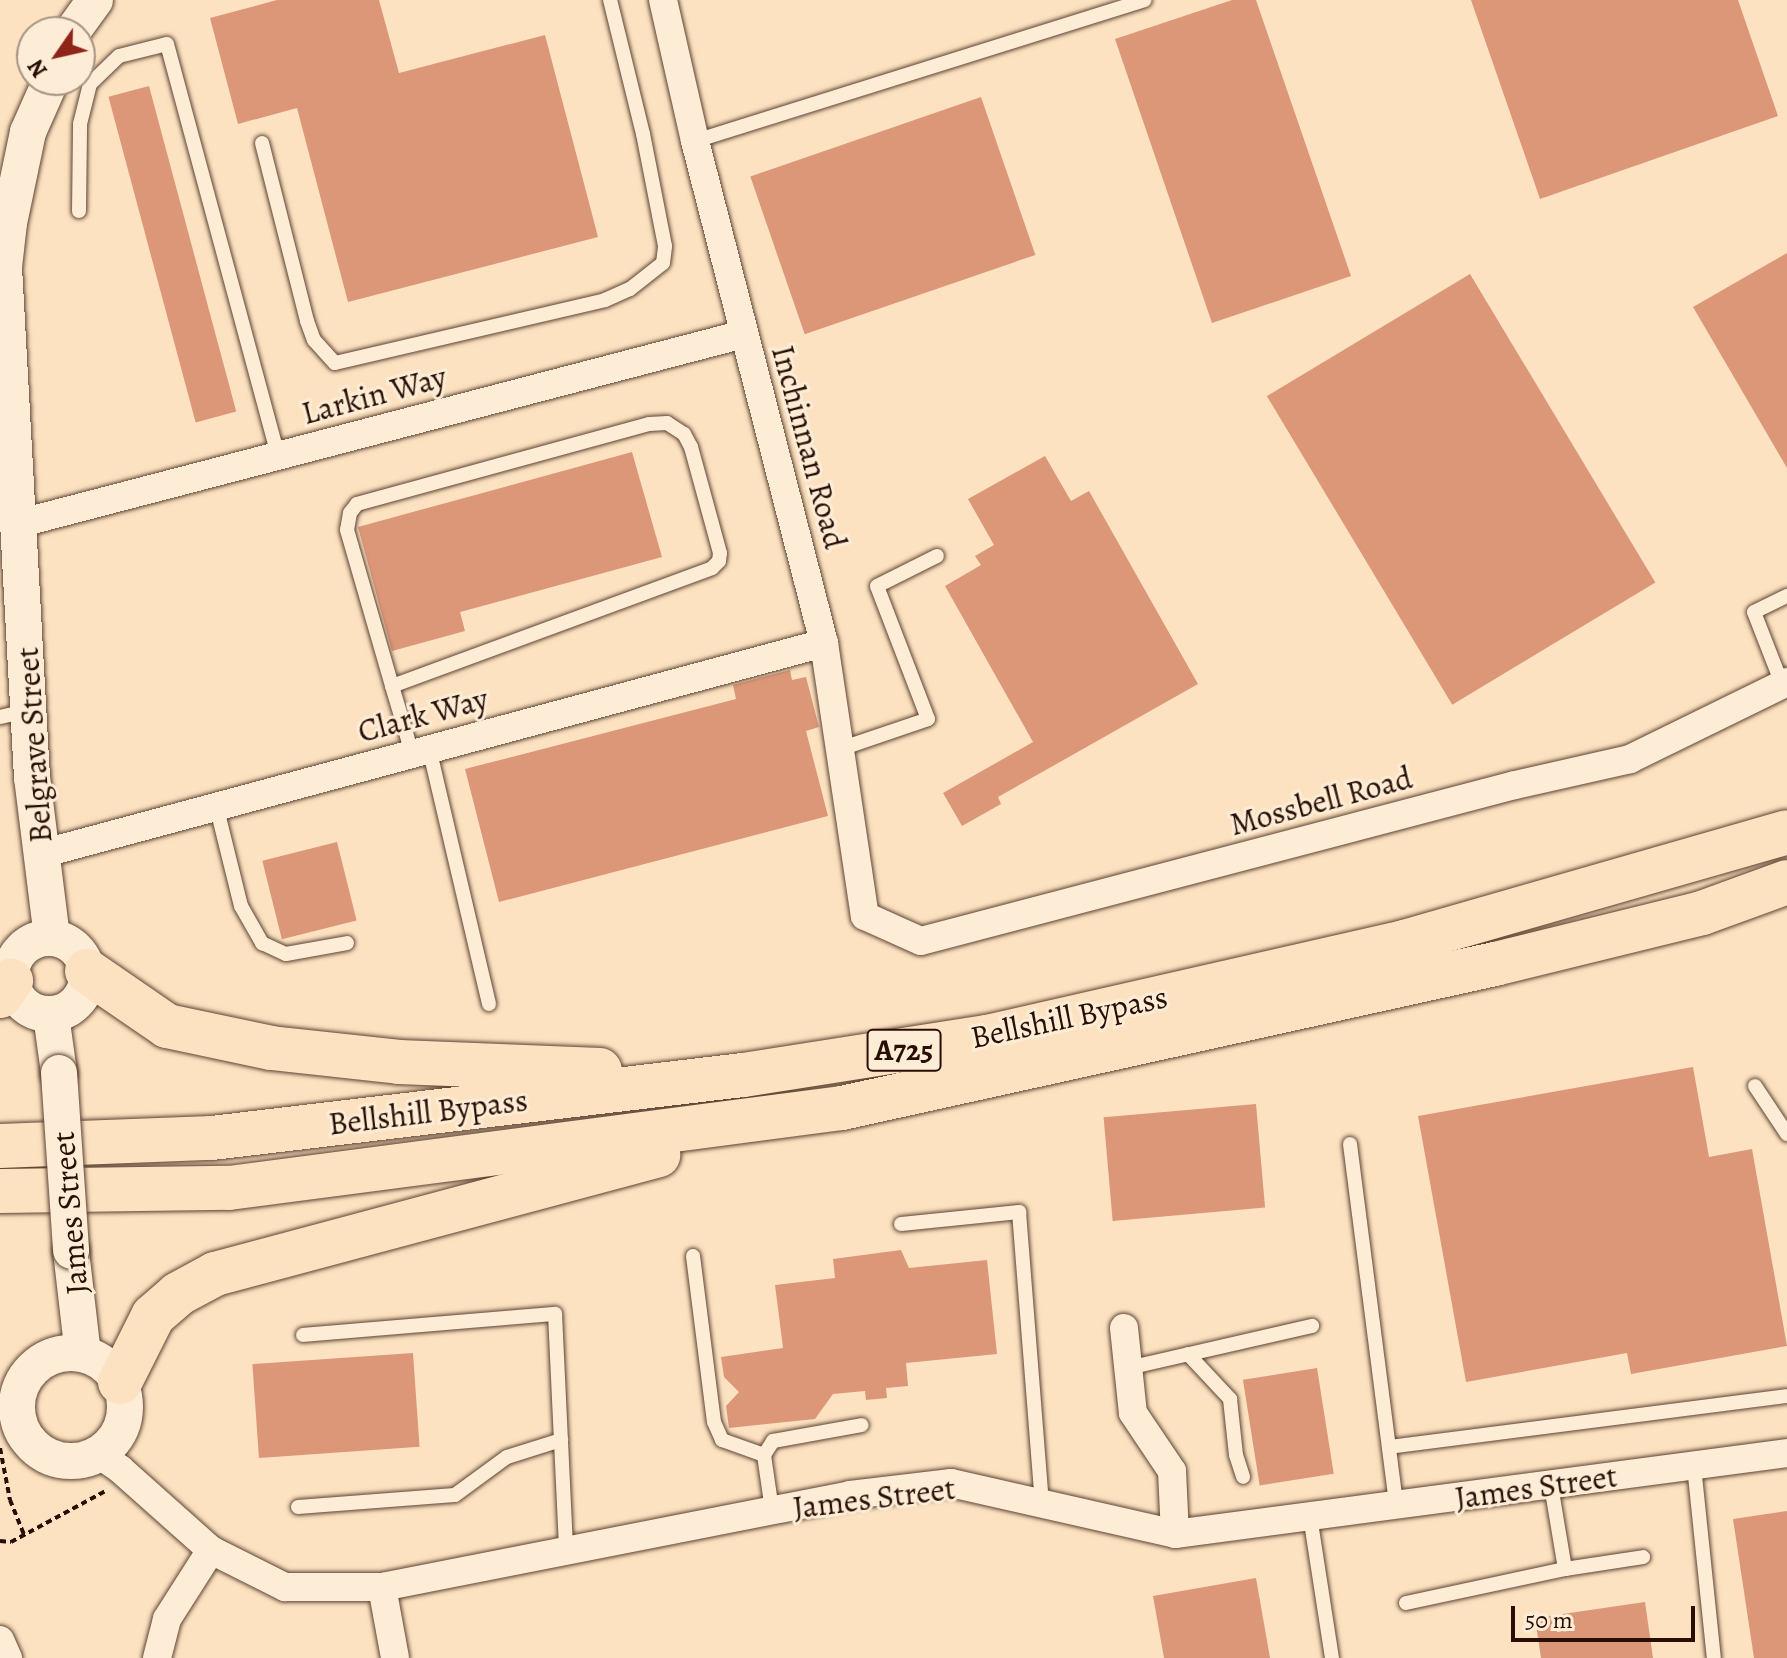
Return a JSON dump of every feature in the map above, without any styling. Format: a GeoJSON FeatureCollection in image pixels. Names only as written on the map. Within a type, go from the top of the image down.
{"type":"FeatureCollection","features":[{"type":"Feature","properties":{"kind":"highway"},"geometry":{"type":"LineString","coordinates":[[1645,873],[1787,808]]}},
{"type":"Feature","properties":{"kind":"highway","name":"Bellshill Bypass"},"geometry":{"type":"LineString","coordinates":[[0,1146],[212,1138],[743,1075],[1003,1033],[1404,942],[1787,832]]}},
{"type":"Feature","properties":{"kind":"highway","name":"Bellshill Bypass"},"geometry":{"type":"LineString","coordinates":[[0,1191],[229,1188],[842,1108],[1495,964],[1702,913],[1787,882]]}},
{"type":"Feature","properties":{"kind":"highway","name":"A725"},"geometry":{"type":"LineString","coordinates":[[1702,913],[1787,893]]}},
{"type":"Feature","properties":{"kind":"highway"},"geometry":{"type":"LineString","coordinates":[[87,971],[167,1026],[271,1048],[399,1062],[743,1075]]}},
{"type":"Feature","properties":{"kind":"highway"},"geometry":{"type":"LineString","coordinates":[[120,1382],[153,1316],[178,1294],[215,1274],[842,1108]]}},
{"type":"Feature","properties":{"kind":"street","name":"Inchinnan Road"},"geometry":{"type":"LineString","coordinates":[[663,0],[695,141],[824,643],[865,916]]}},
{"type":"Feature","properties":{"kind":"street","name":"Belgrave Street"},"geometry":{"type":"LineString","coordinates":[[44,96],[28,132],[4,224],[4,267],[21,523],[15,714],[32,777],[52,938]]}},
{"type":"Feature","properties":{"kind":"street","name":"Larkin Way"},"geometry":{"type":"LineString","coordinates":[[21,523],[744,334]]}},
{"type":"Feature","properties":{"kind":"street","name":"Clark Way"},"geometry":{"type":"LineString","coordinates":[[41,854],[824,643]]}},
{"type":"Feature","properties":{"kind":"street","name":"Mossbell Road"},"geometry":{"type":"LineString","coordinates":[[865,916],[921,941],[1515,785],[1630,759],[1785,683]]}},
{"type":"Feature","properties":{"kind":"street"},"geometry":{"type":"LineString","coordinates":[[52,938],[75,948],[87,971],[87,984],[74,1005],[51,1015],[29,1009],[5,989],[21,950],[40,939],[52,938]]}},
{"type":"Feature","properties":{"kind":"street","name":"James Street"},"geometry":{"type":"LineString","coordinates":[[51,1015],[59,1073],[71,1251],[83,1354]]}},
{"type":"Feature","properties":{"kind":"street"},"geometry":{"type":"LineString","coordinates":[[1124,1328],[1133,1413],[1172,1471],[1175,1534]]}},
{"type":"Feature","properties":{"kind":"street"},"geometry":{"type":"LineString","coordinates":[[57,1354],[83,1354],[100,1361],[120,1382],[125,1400],[122,1427],[112,1443],[98,1454],[70,1460],[43,1453],[27,1437],[8,1393],[22,1383],[40,1362],[57,1354]]}},
{"type":"Feature","properties":{"kind":"street","name":"James Street"},"geometry":{"type":"LineString","coordinates":[[98,1454],[130,1478],[211,1550],[285,1587],[382,1587],[850,1495],[951,1483],[1175,1534],[1787,1453]]}},
{"type":"Feature","properties":{"kind":"street"},"geometry":{"type":"LineString","coordinates":[[157,1658],[167,1619],[211,1550]]}},
{"type":"Feature","properties":{"kind":"street"},"geometry":{"type":"LineString","coordinates":[[382,1587],[395,1658]]}},
{"type":"Feature","properties":{"kind":"street"},"geometry":{"type":"LineString","coordinates":[[0,1640],[8,1658]]}},
{"type":"Feature","properties":{"kind":"lane"},"geometry":{"type":"LineString","coordinates":[[262,143],[307,321],[314,340],[335,363],[605,300],[630,289],[663,263],[665,246],[643,134],[610,0]]}},
{"type":"Feature","properties":{"kind":"lane"},"geometry":{"type":"LineString","coordinates":[[695,141],[1144,0]]}},
{"type":"Feature","properties":{"kind":"lane"},"geometry":{"type":"LineString","coordinates":[[79,211],[80,124],[90,84],[119,56],[167,44],[278,456]]}},
{"type":"Feature","properties":{"kind":"lane"},"geometry":{"type":"LineString","coordinates":[[392,686],[712,568],[719,561],[720,553],[691,447],[684,434],[667,423],[649,424],[357,504],[350,513],[347,530],[392,686],[421,750],[489,1004]]}},
{"type":"Feature","properties":{"kind":"lane"},"geometry":{"type":"LineString","coordinates":[[840,749],[928,719],[877,586],[937,556]]}},
{"type":"Feature","properties":{"kind":"lane"},"geometry":{"type":"LineString","coordinates":[[1785,683],[1754,612],[1787,596]]}},
{"type":"Feature","properties":{"kind":"lane"},"geometry":{"type":"LineString","coordinates":[[216,805],[241,906],[262,943],[286,954],[347,943]]}},
{"type":"Feature","properties":{"kind":"lane"},"geometry":{"type":"LineString","coordinates":[[1755,1086],[1787,1134]]}},
{"type":"Feature","properties":{"kind":"lane"},"geometry":{"type":"LineString","coordinates":[[1350,1144],[1396,1505]]}},
{"type":"Feature","properties":{"kind":"lane"},"geometry":{"type":"LineString","coordinates":[[901,1224],[1019,1212],[1042,1504]]}},
{"type":"Feature","properties":{"kind":"lane"},"geometry":{"type":"LineString","coordinates":[[693,1256],[714,1422],[722,1440],[764,1455]]}},
{"type":"Feature","properties":{"kind":"lane"},"geometry":{"type":"LineString","coordinates":[[303,1335],[555,1314],[566,1551]]}},
{"type":"Feature","properties":{"kind":"lane"},"geometry":{"type":"LineString","coordinates":[[1128,1368],[1312,1326]]}},
{"type":"Feature","properties":{"kind":"lane"},"geometry":{"type":"LineString","coordinates":[[1188,1354],[1230,1399],[1236,1455],[1243,1477]]}},
{"type":"Feature","properties":{"kind":"lane"},"geometry":{"type":"LineString","coordinates":[[1389,1447],[1787,1396]]}},
{"type":"Feature","properties":{"kind":"lane"},"geometry":{"type":"LineString","coordinates":[[772,1510],[764,1455],[773,1441],[862,1425]]}},
{"type":"Feature","properties":{"kind":"lane"},"geometry":{"type":"LineString","coordinates":[[298,1507],[455,1495],[507,1457],[561,1440]]}},
{"type":"Feature","properties":{"kind":"lane"},"geometry":{"type":"LineString","coordinates":[[1694,1466],[1714,1658]]}},
{"type":"Feature","properties":{"kind":"lane"},"geometry":{"type":"LineString","coordinates":[[1551,1485],[1565,1569]]}},
{"type":"Feature","properties":{"kind":"lane"},"geometry":{"type":"LineString","coordinates":[[1310,1516],[1332,1658]]}},
{"type":"Feature","properties":{"kind":"lane"},"geometry":{"type":"LineString","coordinates":[[1406,1603],[1565,1569],[1643,1557]]}},
{"type":"Feature","properties":{"kind":"path"},"geometry":{"type":"LineString","coordinates":[[0,1448],[10,1500],[24,1535]]}},
{"type":"Feature","properties":{"kind":"path"},"geometry":{"type":"LineString","coordinates":[[0,1541],[11,1542],[130,1478]]}},
{"type":"Feature","properties":{"kind":"building"},"geometry":{"type":"Polygon","coordinates":[[[277,0],[379,0],[399,73],[545,35],[598,237],[348,302],[297,108],[238,124],[210,18],[277,0]]]}},
{"type":"Feature","properties":{"kind":"building"},"geometry":{"type":"Polygon","coordinates":[[[1232,0],[1256,0],[1351,276],[1212,323],[1115,39],[1232,0]]]}},
{"type":"Feature","properties":{"kind":"building"},"geometry":{"type":"Polygon","coordinates":[[[1471,0],[1738,0],[1778,116],[1540,199],[1471,0]]]}},
{"type":"Feature","properties":{"kind":"building"},"geometry":{"type":"Polygon","coordinates":[[[149,86],[236,412],[196,422],[108,97],[149,86]]]}},
{"type":"Feature","properties":{"kind":"building"},"geometry":{"type":"Polygon","coordinates":[[[981,97],[1035,255],[805,334],[750,176],[981,97]]]}},
{"type":"Feature","properties":{"kind":"building"},"geometry":{"type":"Polygon","coordinates":[[[1787,253],[1787,468],[1693,307],[1787,253]]]}},
{"type":"Feature","properties":{"kind":"building"},"geometry":{"type":"Polygon","coordinates":[[[1470,274],[1655,583],[1452,705],[1267,396],[1470,274]]]}},
{"type":"Feature","properties":{"kind":"building"},"geometry":{"type":"Polygon","coordinates":[[[632,452],[662,557],[460,612],[465,631],[392,651],[358,527],[632,452]]]}},
{"type":"Feature","properties":{"kind":"building"},"geometry":{"type":"Polygon","coordinates":[[[1045,456],[1071,501],[1089,491],[1198,684],[998,797],[1001,804],[962,826],[943,793],[1033,742],[945,586],[981,565],[975,556],[994,545],[968,499],[1045,456]]]}},
{"type":"Feature","properties":{"kind":"building"},"geometry":{"type":"Polygon","coordinates":[[[790,670],[792,680],[806,677],[819,727],[806,731],[828,816],[499,902],[465,769],[736,699],[733,685],[790,670]]]}},
{"type":"Feature","properties":{"kind":"building"},"geometry":{"type":"Polygon","coordinates":[[[337,842],[357,921],[282,939],[262,861],[337,842]]]}},
{"type":"Feature","properties":{"kind":"building"},"geometry":{"type":"Polygon","coordinates":[[[1693,1067],[1709,1157],[1752,1149],[1787,1346],[1631,1374],[1627,1353],[1466,1382],[1418,1116],[1693,1067]]]}},
{"type":"Feature","properties":{"kind":"building"},"geometry":{"type":"Polygon","coordinates":[[[1256,1104],[1265,1208],[1113,1221],[1104,1117],[1256,1104]]]}},
{"type":"Feature","properties":{"kind":"building"},"geometry":{"type":"Polygon","coordinates":[[[901,1250],[909,1268],[987,1260],[997,1354],[906,1363],[908,1386],[886,1388],[887,1398],[866,1400],[865,1391],[833,1394],[815,1419],[729,1428],[726,1406],[739,1392],[724,1377],[721,1357],[783,1348],[775,1285],[835,1278],[833,1259],[901,1250]]]}},
{"type":"Feature","properties":{"kind":"building"},"geometry":{"type":"Polygon","coordinates":[[[413,1353],[420,1447],[259,1458],[252,1364],[413,1353]]]}},
{"type":"Feature","properties":{"kind":"building"},"geometry":{"type":"Polygon","coordinates":[[[1317,1368],[1334,1474],[1260,1485],[1243,1380],[1317,1368]]]}},
{"type":"Feature","properties":{"kind":"building"},"geometry":{"type":"Polygon","coordinates":[[[1787,1511],[1787,1658],[1754,1658],[1733,1519],[1787,1511]]]}},
{"type":"Feature","properties":{"kind":"building"},"geometry":{"type":"Polygon","coordinates":[[[1256,1578],[1270,1658],[1164,1658],[1153,1596],[1256,1578]]]}},
{"type":"Feature","properties":{"kind":"building"},"geometry":{"type":"Polygon","coordinates":[[[1645,1602],[1653,1658],[1541,1658],[1535,1618],[1645,1602]]]}}]}
